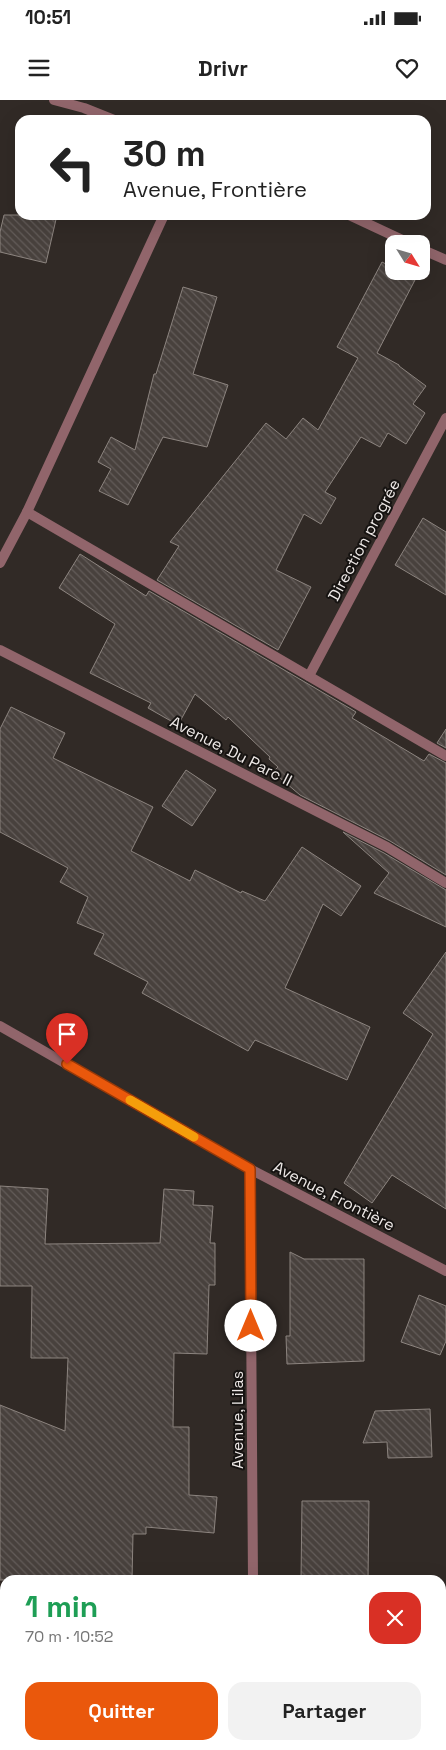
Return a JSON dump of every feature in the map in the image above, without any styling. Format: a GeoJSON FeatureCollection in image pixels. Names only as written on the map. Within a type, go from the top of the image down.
{"type":"FeatureCollection","features":[{"type":"Feature","properties":{"kind":"street"},"geometry":{"type":"LineString","coordinates":[[54,100],[102,115]]}},
{"type":"Feature","properties":{"kind":"street"},"geometry":{"type":"LineString","coordinates":[[0,563],[27,512],[162,220]]}},
{"type":"Feature","properties":{"kind":"street"},"geometry":{"type":"LineString","coordinates":[[360,220],[392,235]]}},
{"type":"Feature","properties":{"kind":"street"},"geometry":{"type":"LineString","coordinates":[[430,252],[446,260]]}},
{"type":"Feature","properties":{"kind":"street","name":"Direction progrée"},"geometry":{"type":"LineString","coordinates":[[309,676],[446,418]]}},
{"type":"Feature","properties":{"kind":"street"},"geometry":{"type":"LineString","coordinates":[[27,512],[446,756]]}},
{"type":"Feature","properties":{"kind":"street","name":"Avenue, Du Parc II"},"geometry":{"type":"LineString","coordinates":[[0,650],[387,847],[446,882]]}},
{"type":"Feature","properties":{"kind":"street","name":"Avenue, Frontière"},"geometry":{"type":"LineString","coordinates":[[0,1026],[250,1169],[446,1271]]}},
{"type":"Feature","properties":{"kind":"street","name":"Avenue, Lilas"},"geometry":{"type":"LineString","coordinates":[[250,1169],[253,1575]]}},
{"type":"Feature","properties":{"kind":"building"},"geometry":{"type":"Polygon","coordinates":[[[4,215],[15,215],[15,220],[56,220],[46,263],[0,252],[0,232],[4,215]]]}},
{"type":"Feature","properties":{"kind":"building"},"geometry":{"type":"Polygon","coordinates":[[[382,262],[385,264],[385,280],[415,280],[377,353],[399,365],[426,386],[413,404],[425,413],[406,444],[388,433],[380,447],[361,437],[325,492],[336,498],[321,524],[304,514],[276,570],[311,587],[278,650],[157,580],[179,546],[170,542],[266,423],[286,439],[303,418],[318,430],[358,358],[337,347],[382,262]]]}},
{"type":"Feature","properties":{"kind":"building"},"geometry":{"type":"Polygon","coordinates":[[[183,287],[217,297],[193,374],[228,385],[207,447],[163,437],[128,505],[99,491],[111,469],[98,462],[111,437],[135,450],[154,374],[156,374],[183,287]]]}},
{"type":"Feature","properties":{"kind":"building"},"geometry":{"type":"Polygon","coordinates":[[[423,518],[446,532],[446,595],[395,565],[423,518]]]}},
{"type":"Feature","properties":{"kind":"building"},"geometry":{"type":"Polygon","coordinates":[[[80,554],[146,596],[149,591],[356,712],[352,718],[424,761],[429,754],[446,763],[446,875],[390,841],[300,795],[273,772],[278,767],[269,759],[270,757],[228,717],[226,720],[195,694],[178,725],[148,708],[151,703],[90,673],[115,624],[59,588],[80,554]]]}},
{"type":"Feature","properties":{"kind":"building"},"geometry":{"type":"Polygon","coordinates":[[[11,707],[65,733],[53,758],[153,807],[131,851],[190,881],[195,870],[241,893],[242,891],[265,901],[302,847],[361,886],[341,916],[323,904],[285,988],[370,1027],[347,1080],[255,1040],[248,1051],[142,993],[148,982],[94,954],[104,934],[77,923],[88,897],[60,882],[68,868],[0,832],[0,729],[11,707]]]}},
{"type":"Feature","properties":{"kind":"building"},"geometry":{"type":"Polygon","coordinates":[[[446,729],[446,748],[437,743],[446,729]]]}},
{"type":"Feature","properties":{"kind":"building"},"geometry":{"type":"Polygon","coordinates":[[[186,770],[216,790],[192,826],[162,806],[186,770]]]}},
{"type":"Feature","properties":{"kind":"building"},"geometry":{"type":"Polygon","coordinates":[[[343,832],[384,853],[446,890],[446,927],[374,893],[389,873],[343,832]]]}},
{"type":"Feature","properties":{"kind":"building"},"geometry":{"type":"Polygon","coordinates":[[[446,952],[446,1209],[392,1175],[372,1203],[344,1183],[433,1034],[403,1013],[446,952]]]}},
{"type":"Feature","properties":{"kind":"building"},"geometry":{"type":"Polygon","coordinates":[[[0,1186],[48,1189],[45,1244],[160,1243],[164,1189],[194,1191],[193,1205],[213,1206],[210,1243],[215,1243],[215,1285],[209,1285],[207,1354],[174,1353],[173,1427],[189,1427],[189,1495],[217,1497],[214,1533],[146,1527],[146,1534],[133,1534],[132,1575],[0,1575],[0,1405],[65,1431],[68,1358],[31,1358],[32,1286],[0,1286],[0,1186]]]}},
{"type":"Feature","properties":{"kind":"building"},"geometry":{"type":"Polygon","coordinates":[[[290,1252],[304,1259],[364,1259],[364,1361],[287,1364],[286,1336],[290,1336],[290,1252]]]}},
{"type":"Feature","properties":{"kind":"building"},"geometry":{"type":"Polygon","coordinates":[[[419,1295],[446,1306],[446,1341],[440,1355],[401,1342],[419,1295]]]}},
{"type":"Feature","properties":{"kind":"building"},"geometry":{"type":"Polygon","coordinates":[[[430,1409],[432,1457],[388,1458],[387,1442],[363,1443],[375,1411],[430,1409]]]}},
{"type":"Feature","properties":{"kind":"building"},"geometry":{"type":"Polygon","coordinates":[[[302,1501],[369,1501],[368,1575],[301,1575],[302,1501]]]}},
{"type":"Feature","properties":{"kind":"slow traffic"},"geometry":{"type":"LineString","coordinates":[[130,1100],[194,1137]]}},
{"type":"Feature","properties":{"kind":"route"},"geometry":{"type":"LineString","coordinates":[[67,1064],[250,1169],[251,1326]]}}]}
